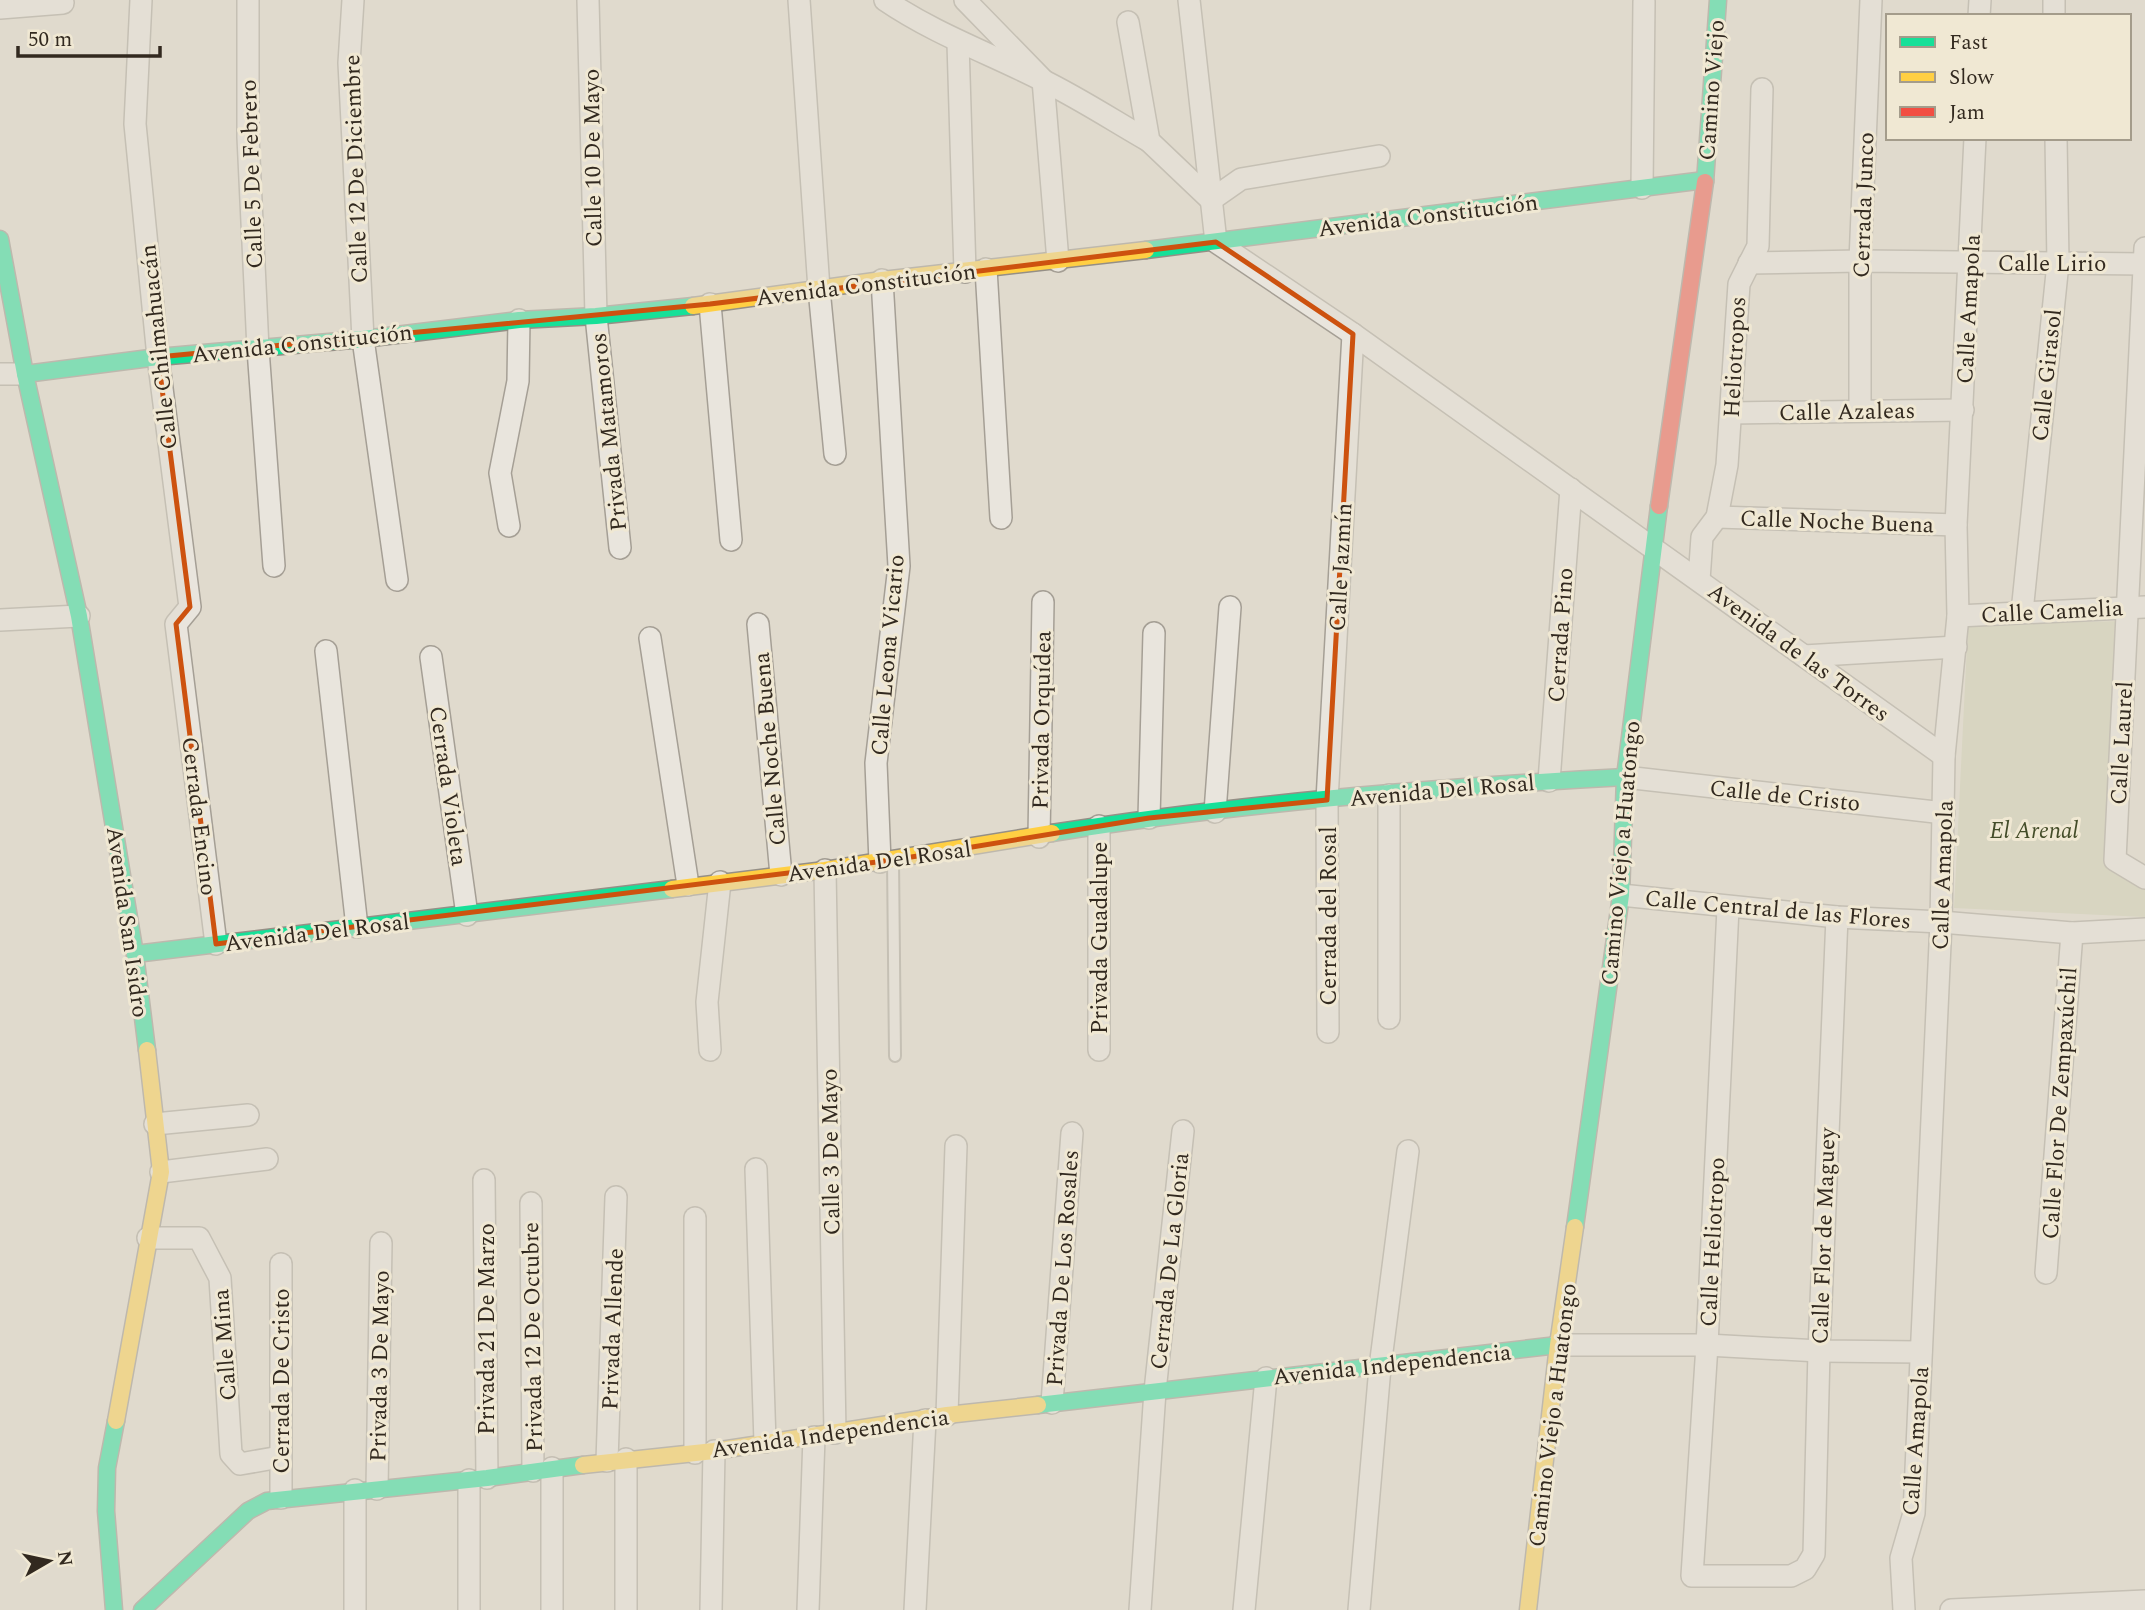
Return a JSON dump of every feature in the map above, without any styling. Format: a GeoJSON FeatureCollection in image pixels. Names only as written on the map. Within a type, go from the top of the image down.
{"type":"FeatureCollection","features":[{"type":"Feature","properties":{"kind":"main road","name":"Camino Viejo"},"geometry":{"type":"LineString","coordinates":[[1705,180],[1717,0]]}},
{"type":"Feature","properties":{"kind":"main road","name":"Avenida Constitución"},"geometry":{"type":"LineString","coordinates":[[25,374],[158,357],[363,339],[519,320],[596,316],[710,304],[882,280],[1216,242],[1705,180]]}},
{"type":"Feature","properties":{"kind":"main road","name":"Camino Viejo a Huatongo"},"geometry":{"type":"LineString","coordinates":[[1528,1610],[1558,1345],[1621,895],[1625,777],[1653,548],[1705,180]]}},
{"type":"Feature","properties":{"kind":"main road","name":"Avenida San Isidro"},"geometry":{"type":"LineString","coordinates":[[0,239],[25,374],[79,616],[135,954],[160,1172],[107,1468],[106,1511],[114,1610]]}},
{"type":"Feature","properties":{"kind":"main road","name":"Avenida Del Rosal"},"geometry":{"type":"LineString","coordinates":[[135,954],[825,870],[1149,818],[1390,794],[1625,777]]}},
{"type":"Feature","properties":{"kind":"main road","name":"Avenida Independencia"},"geometry":{"type":"LineString","coordinates":[[142,1610],[248,1511],[267,1501],[281,1498],[478,1479],[617,1460],[705,1452],[947,1415],[1558,1345]]}},
{"type":"Feature","properties":{"kind":"street","name":"Calle Chilmahuacán"},"geometry":{"type":"LineString","coordinates":[[141,0],[135,124],[158,357],[190,607],[176,624],[183,688]]}},
{"type":"Feature","properties":{"kind":"street","name":"Calle 5 De Febrero"},"geometry":{"type":"LineString","coordinates":[[248,0],[248,137],[258,349],[274,566]]}},
{"type":"Feature","properties":{"kind":"street","name":"Calle 12 De Diciembre"},"geometry":{"type":"LineString","coordinates":[[353,0],[349,63],[363,339],[397,580]]}},
{"type":"Feature","properties":{"kind":"street","name":"Calle 10 De Mayo"},"geometry":{"type":"LineString","coordinates":[[588,0],[596,316]]}},
{"type":"Feature","properties":{"kind":"street"},"geometry":{"type":"LineString","coordinates":[[799,0],[819,289],[835,454]]}},
{"type":"Feature","properties":{"kind":"street"},"geometry":{"type":"LineString","coordinates":[[885,0],[958,43],[1043,80],[1149,141],[1211,200]]}},
{"type":"Feature","properties":{"kind":"street"},"geometry":{"type":"LineString","coordinates":[[964,0],[1043,80],[1058,261]]}},
{"type":"Feature","properties":{"kind":"street"},"geometry":{"type":"LineString","coordinates":[[1189,0],[1216,242]]}},
{"type":"Feature","properties":{"kind":"street","name":"Cerrada Junco"},"geometry":{"type":"LineString","coordinates":[[1860,411],[1860,261],[1871,0]]}},
{"type":"Feature","properties":{"kind":"street"},"geometry":{"type":"LineString","coordinates":[[1642,188],[1644,2]]}},
{"type":"Feature","properties":{"kind":"street"},"geometry":{"type":"LineString","coordinates":[[0,8],[63,3]]}},
{"type":"Feature","properties":{"kind":"street"},"geometry":{"type":"LineString","coordinates":[[1128,22],[1149,141]]}},
{"type":"Feature","properties":{"kind":"street"},"geometry":{"type":"LineString","coordinates":[[958,43],[975,271],[1001,518]]}},
{"type":"Feature","properties":{"kind":"street","name":"Heliotropos"},"geometry":{"type":"LineString","coordinates":[[1699,580],[1702,537],[1717,517],[1727,465],[1738,284],[1758,246],[1762,89]]}},
{"type":"Feature","properties":{"kind":"street","name":"Calle Amapola"},"geometry":{"type":"LineString","coordinates":[[1904,1610],[1901,1558],[1914,1513],[1941,922],[1944,756],[1958,616],[1956,525],[1971,263],[1975,140]]}},
{"type":"Feature","properties":{"kind":"street","name":"Calle Girasol"},"geometry":{"type":"LineString","coordinates":[[2022,611],[2057,263],[2056,140]]}},
{"type":"Feature","properties":{"kind":"street"},"geometry":{"type":"LineString","coordinates":[[1211,200],[1241,180],[1379,156]]}},
{"type":"Feature","properties":{"kind":"street","name":"Avenida de las Torres"},"geometry":{"type":"LineString","coordinates":[[1216,242],[1353,334],[1944,756]]}},
{"type":"Feature","properties":{"kind":"street","name":"Calle Laurel"},"geometry":{"type":"LineString","coordinates":[[2145,248],[2137,607],[2115,860],[2145,878]]}},
{"type":"Feature","properties":{"kind":"street","name":"Calle Lirio"},"geometry":{"type":"LineString","coordinates":[[1749,263],[1860,261],[2145,264]]}},
{"type":"Feature","properties":{"kind":"street","name":"Calle Leona Vicario"},"geometry":{"type":"LineString","coordinates":[[882,280],[899,566],[876,763],[887,861]]}},
{"type":"Feature","properties":{"kind":"street"},"geometry":{"type":"LineString","coordinates":[[710,304],[731,540]]}},
{"type":"Feature","properties":{"kind":"street","name":"Privada Matamoros"},"geometry":{"type":"LineString","coordinates":[[596,316],[621,548]]}},
{"type":"Feature","properties":{"kind":"street"},"geometry":{"type":"LineString","coordinates":[[509,526],[500,472],[518,380],[519,320]]}},
{"type":"Feature","properties":{"kind":"street","name":"Calle Jazmín"},"geometry":{"type":"LineString","coordinates":[[1328,800],[1353,334]]}},
{"type":"Feature","properties":{"kind":"street"},"geometry":{"type":"LineString","coordinates":[[0,374],[25,374]]}},
{"type":"Feature","properties":{"kind":"street","name":"Calle Azaleas"},"geometry":{"type":"LineString","coordinates":[[1731,413],[1962,410]]}},
{"type":"Feature","properties":{"kind":"street","name":"Cerrada Pino"},"geometry":{"type":"LineString","coordinates":[[1549,781],[1571,489]]}},
{"type":"Feature","properties":{"kind":"street","name":"Calle Noche Buena"},"geometry":{"type":"LineString","coordinates":[[1717,517],[1956,525]]}},
{"type":"Feature","properties":{"kind":"street","name":"Privada Orquídea"},"geometry":{"type":"LineString","coordinates":[[1039,837],[1043,602]]}},
{"type":"Feature","properties":{"kind":"street"},"geometry":{"type":"LineString","coordinates":[[1215,812],[1230,607]]}},
{"type":"Feature","properties":{"kind":"street","name":"Calle Camelia"},"geometry":{"type":"LineString","coordinates":[[1958,616],[2137,607]]}},
{"type":"Feature","properties":{"kind":"street"},"geometry":{"type":"LineString","coordinates":[[0,620],[79,616]]}},
{"type":"Feature","properties":{"kind":"street","name":"Calle Noche Buena"},"geometry":{"type":"LineString","coordinates":[[758,624],[781,875]]}},
{"type":"Feature","properties":{"kind":"street"},"geometry":{"type":"LineString","coordinates":[[1149,818],[1154,633]]}},
{"type":"Feature","properties":{"kind":"street"},"geometry":{"type":"LineString","coordinates":[[650,638],[688,885]]}},
{"type":"Feature","properties":{"kind":"street","name":"Calle Camelia"},"geometry":{"type":"LineString","coordinates":[[1804,656],[1956,647]]}},
{"type":"Feature","properties":{"kind":"street"},"geometry":{"type":"LineString","coordinates":[[326,651],[357,927]]}},
{"type":"Feature","properties":{"kind":"street","name":"Cerrada Violeta"},"geometry":{"type":"LineString","coordinates":[[430,657],[467,915]]}},
{"type":"Feature","properties":{"kind":"street","name":"Cerrada Encino"},"geometry":{"type":"LineString","coordinates":[[183,688],[216,944]]}},
{"type":"Feature","properties":{"kind":"street","name":"Calle de Cristo"},"geometry":{"type":"LineString","coordinates":[[1625,777],[1944,813]]}},
{"type":"Feature","properties":{"kind":"street"},"geometry":{"type":"LineString","coordinates":[[1388,1018],[1390,794]]}},
{"type":"Feature","properties":{"kind":"street","name":"Cerrada del Rosal"},"geometry":{"type":"LineString","coordinates":[[1328,800],[1328,1032]]}},
{"type":"Feature","properties":{"kind":"street","name":"Privada Guadalupe"},"geometry":{"type":"LineString","coordinates":[[1099,826],[1099,1050]]}},
{"type":"Feature","properties":{"kind":"street","name":"Calle 3 De Mayo"},"geometry":{"type":"LineString","coordinates":[[808,1610],[824,1435],[825,870]]}},
{"type":"Feature","properties":{"kind":"street"},"geometry":{"type":"LineString","coordinates":[[710,1050],[707,1002],[720,882]]}},
{"type":"Feature","properties":{"kind":"street","name":"Calle Central de las Flores"},"geometry":{"type":"LineString","coordinates":[[1621,895],[1728,908],[2072,933],[2145,929]]}},
{"type":"Feature","properties":{"kind":"street","name":"Calle Heliotropo"},"geometry":{"type":"LineString","coordinates":[[1728,908],[1707,1345],[1692,1576],[1791,1576],[1805,1569],[1814,1554]]}},
{"type":"Feature","properties":{"kind":"street","name":"Calle Flor de Maguey"},"geometry":{"type":"LineString","coordinates":[[1814,1554],[1819,1351],[1837,917]]}},
{"type":"Feature","properties":{"kind":"street","name":"Calle Flor De Zempaxúchil"},"geometry":{"type":"LineString","coordinates":[[2046,1273],[2072,933]]}},
{"type":"Feature","properties":{"kind":"street"},"geometry":{"type":"LineString","coordinates":[[155,1124],[248,1115]]}},
{"type":"Feature","properties":{"kind":"street","name":"Cerrada De La Gloria"},"geometry":{"type":"LineString","coordinates":[[1140,1610],[1155,1391],[1183,1131]]}},
{"type":"Feature","properties":{"kind":"street","name":"Privada De Los Rosales"},"geometry":{"type":"LineString","coordinates":[[1052,1403],[1072,1133]]}},
{"type":"Feature","properties":{"kind":"street"},"geometry":{"type":"LineString","coordinates":[[947,1415],[956,1146]]}},
{"type":"Feature","properties":{"kind":"street"},"geometry":{"type":"LineString","coordinates":[[1359,1610],[1380,1367],[1408,1152]]}},
{"type":"Feature","properties":{"kind":"street"},"geometry":{"type":"LineString","coordinates":[[160,1172],[267,1159]]}},
{"type":"Feature","properties":{"kind":"street"},"geometry":{"type":"LineString","coordinates":[[756,1168],[765,1442]]}},
{"type":"Feature","properties":{"kind":"street","name":"Privada 21 De Marzo"},"geometry":{"type":"LineString","coordinates":[[469,1610],[478,1479],[484,1180]]}},
{"type":"Feature","properties":{"kind":"street","name":"Privada Allende"},"geometry":{"type":"LineString","coordinates":[[616,1197],[617,1460],[626,1610]]}},
{"type":"Feature","properties":{"kind":"street","name":"Privada 12 De Octubre"},"geometry":{"type":"LineString","coordinates":[[531,1203],[552,1610]]}},
{"type":"Feature","properties":{"kind":"street"},"geometry":{"type":"LineString","coordinates":[[695,1218],[711,1610]]}},
{"type":"Feature","properties":{"kind":"street","name":"Calle Mina"},"geometry":{"type":"LineString","coordinates":[[148,1238],[199,1238],[220,1278],[231,1454],[240,1464],[280,1457]]}},
{"type":"Feature","properties":{"kind":"street","name":"Privada 3 De Mayo"},"geometry":{"type":"LineString","coordinates":[[377,1489],[381,1243]]}},
{"type":"Feature","properties":{"kind":"street","name":"Cerrada De Cristo"},"geometry":{"type":"LineString","coordinates":[[281,1264],[281,1498]]}},
{"type":"Feature","properties":{"kind":"street"},"geometry":{"type":"LineString","coordinates":[[1558,1345],[1707,1345],[1819,1351],[1921,1352]]}},
{"type":"Feature","properties":{"kind":"street"},"geometry":{"type":"LineString","coordinates":[[1244,1610],[1266,1378]]}},
{"type":"Feature","properties":{"kind":"street"},"geometry":{"type":"LineString","coordinates":[[915,1610],[925,1420]]}},
{"type":"Feature","properties":{"kind":"street"},"geometry":{"type":"LineString","coordinates":[[355,1490],[355,1610]]}},
{"type":"Feature","properties":{"kind":"street"},"geometry":{"type":"LineString","coordinates":[[1951,1610],[2145,1601]]}},
{"type":"Feature","properties":{"kind":"lane"},"geometry":{"type":"LineString","coordinates":[[887,861],[895,1056]]}},
{"type":"Feature","properties":{"kind":"highlighted area"},"geometry":{"type":"Polygon","coordinates":[[[1216,242],[1353,334],[1327,800],[1149,818],[893,860],[216,944],[176,624],[190,607],[158,357],[710,304],[1216,242]]]}},
{"type":"Feature","properties":{"kind":"green space","name":"El Arenal"},"geometry":{"type":"Polygon","coordinates":[[[2121,621],[2110,861],[2145,885],[2145,917],[1954,908],[1968,625],[2121,621]]]}},
{"type":"Feature","properties":{"kind":"traffic: fast"},"geometry":{"type":"LineString","coordinates":[[1705,182],[1718,0]]}},
{"type":"Feature","properties":{"kind":"traffic: fast"},"geometry":{"type":"LineString","coordinates":[[1146,250],[1705,180]]}},
{"type":"Feature","properties":{"kind":"traffic: fast"},"geometry":{"type":"LineString","coordinates":[[0,239],[25,374],[79,616],[135,954],[147,1050]]}},
{"type":"Feature","properties":{"kind":"traffic: fast"},"geometry":{"type":"LineString","coordinates":[[25,374],[158,357],[363,339],[519,320],[596,316],[693,306]]}},
{"type":"Feature","properties":{"kind":"traffic: fast"},"geometry":{"type":"LineString","coordinates":[[1575,1227],[1621,895],[1625,777],[1659,506]]}},
{"type":"Feature","properties":{"kind":"traffic: fast"},"geometry":{"type":"LineString","coordinates":[[1052,833],[1194,813],[1338,797],[1625,777]]}},
{"type":"Feature","properties":{"kind":"traffic: fast"},"geometry":{"type":"LineString","coordinates":[[135,954],[672,889]]}},
{"type":"Feature","properties":{"kind":"traffic: fast"},"geometry":{"type":"LineString","coordinates":[[1038,1405],[1558,1345]]}},
{"type":"Feature","properties":{"kind":"traffic: fast"},"geometry":{"type":"LineString","coordinates":[[114,1610],[106,1511],[107,1468],[116,1421]]}},
{"type":"Feature","properties":{"kind":"traffic: fast"},"geometry":{"type":"LineString","coordinates":[[142,1610],[248,1511],[267,1501],[583,1465]]}},
{"type":"Feature","properties":{"kind":"traffic: slow"},"geometry":{"type":"LineString","coordinates":[[693,306],[882,280],[1146,250]]}},
{"type":"Feature","properties":{"kind":"traffic: slow"},"geometry":{"type":"LineString","coordinates":[[672,889],[825,870],[1052,833]]}},
{"type":"Feature","properties":{"kind":"traffic: slow"},"geometry":{"type":"LineString","coordinates":[[116,1421],[161,1172],[147,1050]]}},
{"type":"Feature","properties":{"kind":"traffic: slow"},"geometry":{"type":"LineString","coordinates":[[1528,1610],[1558,1345],[1575,1227]]}},
{"type":"Feature","properties":{"kind":"traffic: slow"},"geometry":{"type":"LineString","coordinates":[[583,1465],[714,1451],[947,1415],[1038,1405]]}},
{"type":"Feature","properties":{"kind":"traffic: jam"},"geometry":{"type":"LineString","coordinates":[[1659,506],[1705,182]]}}]}
